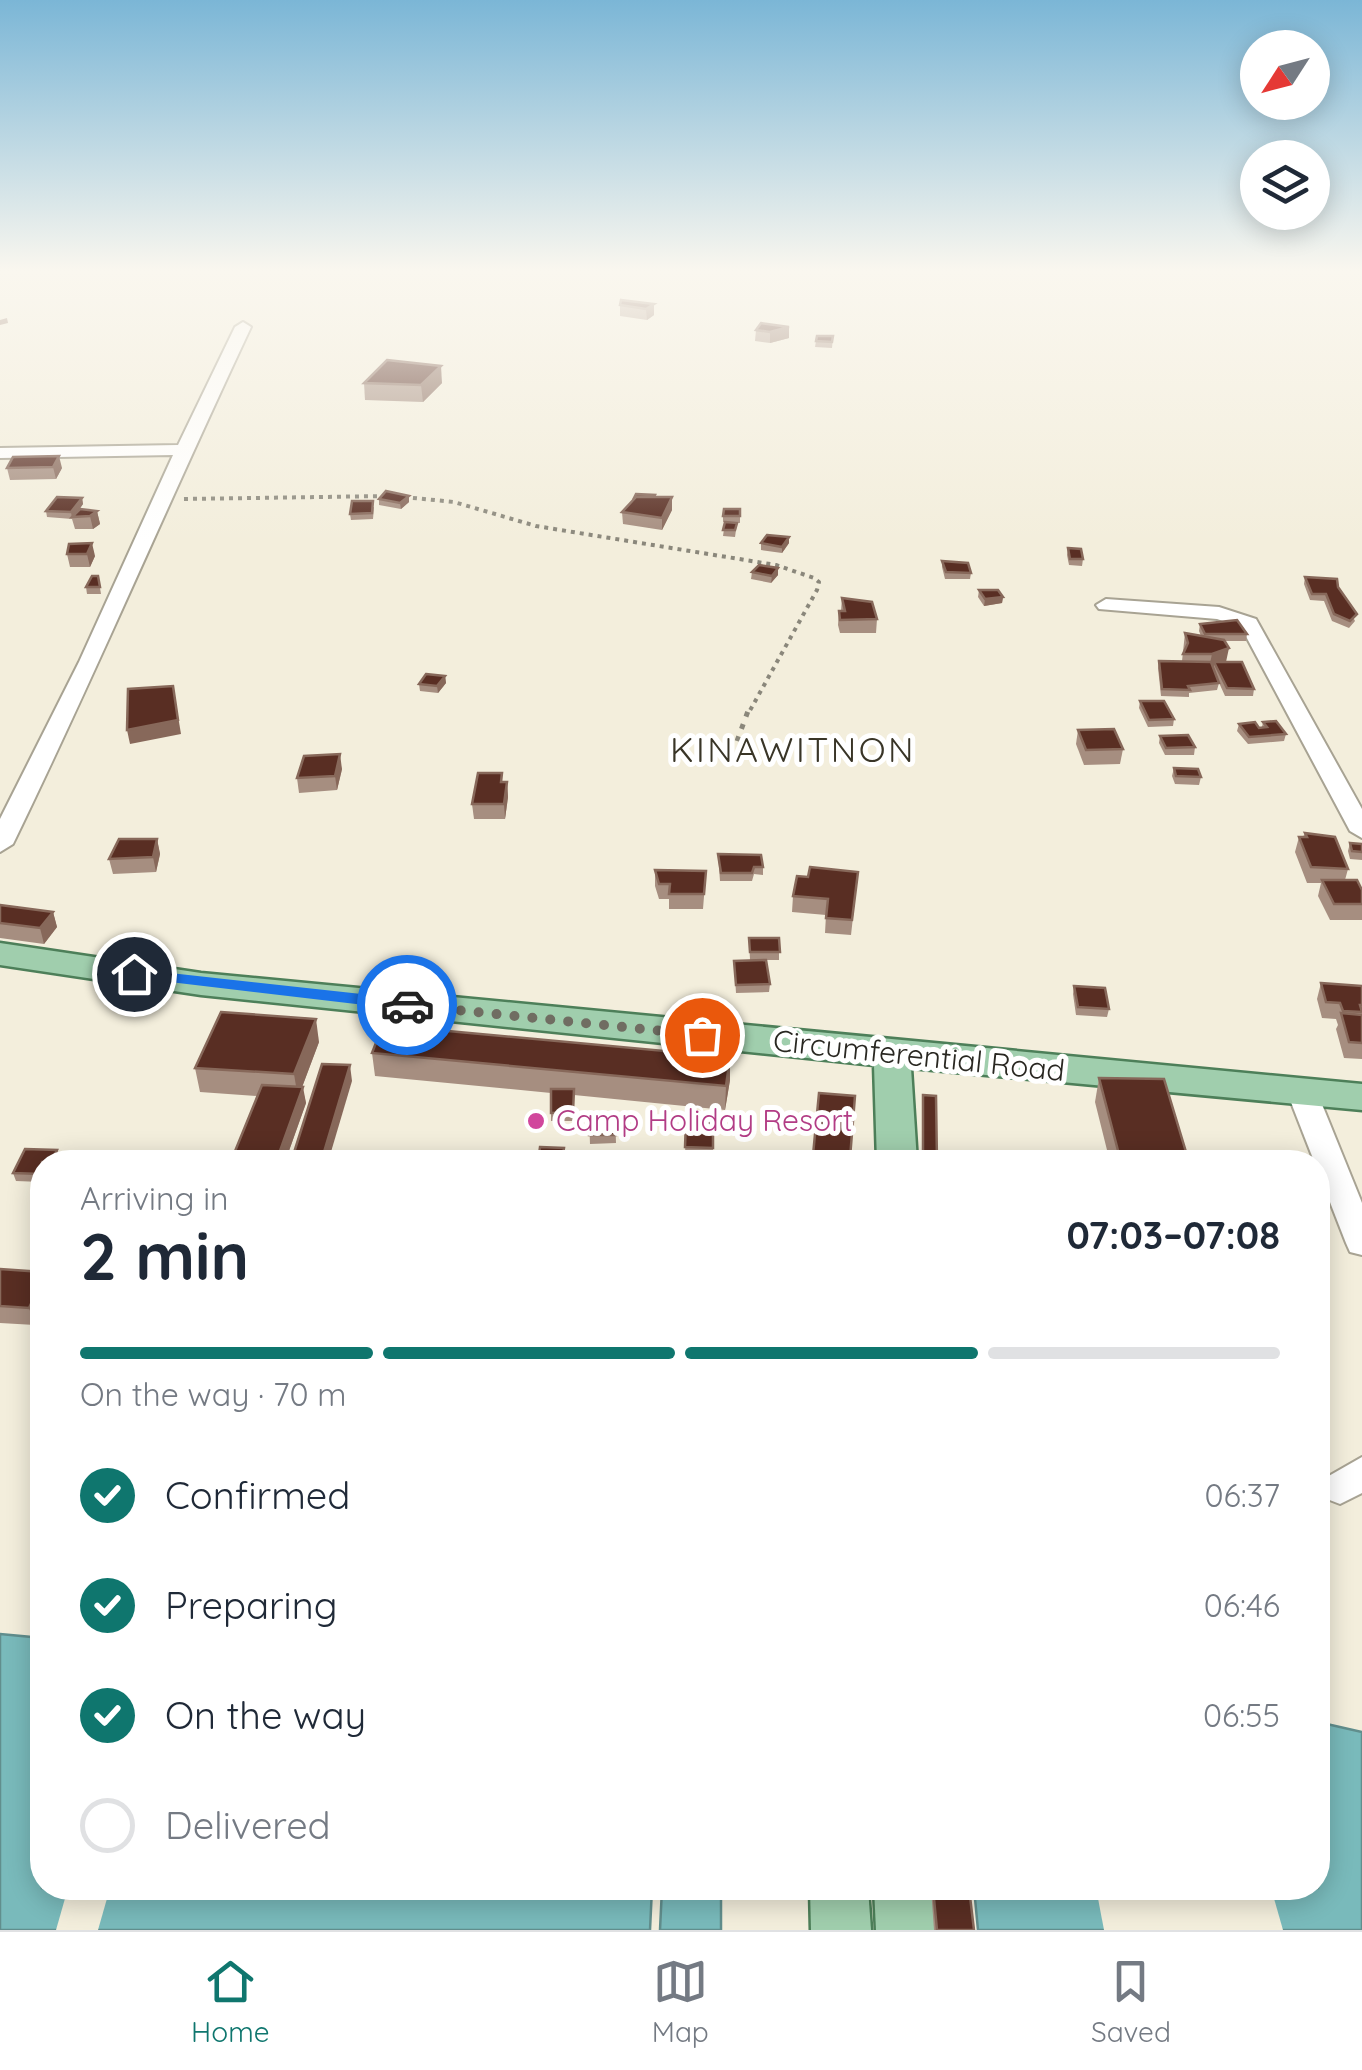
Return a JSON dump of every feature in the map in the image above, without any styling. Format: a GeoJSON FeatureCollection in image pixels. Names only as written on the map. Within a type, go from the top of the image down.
{"type":"FeatureCollection","features":[{"type":"Feature","properties":{"kind":"main road","name":"Circumferential Road"},"geometry":{"type":"LineString","coordinates":[[0,954],[201,984],[1362,1097]]}},
{"type":"Feature","properties":{"kind":"main road"},"geometry":{"type":"LineString","coordinates":[[892,1054],[896,1150]]}},
{"type":"Feature","properties":{"kind":"main road"},"geometry":{"type":"LineString","coordinates":[[840,1900],[841,1930]]}},
{"type":"Feature","properties":{"kind":"main road"},"geometry":{"type":"LineString","coordinates":[[904,1900],[906,1930]]}},
{"type":"Feature","properties":{"kind":"street"},"geometry":{"type":"LineString","coordinates":[[0,844],[90,662],[226,362]]}},
{"type":"Feature","properties":{"kind":"street"},"geometry":{"type":"LineString","coordinates":[[0,453],[185,450]]}},
{"type":"Feature","properties":{"kind":"street"},"geometry":{"type":"LineString","coordinates":[[1106,605],[1219,613],[1249,622],[1362,832]]}},
{"type":"Feature","properties":{"kind":"street"},"geometry":{"type":"LineString","coordinates":[[1302,1092],[1325,1150]]}},
{"type":"Feature","properties":{"kind":"street"},"geometry":{"type":"LineString","coordinates":[[1330,1162],[1362,1243]]}},
{"type":"Feature","properties":{"kind":"path"},"geometry":{"type":"LineString","coordinates":[[161,499],[435,499],[536,526],[801,572],[819,582],[755,694],[738,741]]}},
{"type":"Feature","properties":{"kind":"water"},"geometry":{"type":"Polygon","coordinates":[[[0,1634],[30,1637],[30,1900],[651,1900],[650,1930],[0,1930],[0,1634]]]}},
{"type":"Feature","properties":{"kind":"water"},"geometry":{"type":"Polygon","coordinates":[[[1330,1725],[1362,1732],[1362,1930],[978,1930],[975,1900],[1330,1900],[1330,1725]]]}},
{"type":"Feature","properties":{"kind":"water"},"geometry":{"type":"Polygon","coordinates":[[[661,1900],[721,1900],[721,1930],[660,1930],[661,1900]]]}},
{"type":"Feature","properties":{"kind":"pier"},"geometry":{"type":"Polygon","coordinates":[[[65,1900],[107,1900],[98,1930],[56,1930],[65,1900]]]}},
{"type":"Feature","properties":{"kind":"pier"},"geometry":{"type":"Polygon","coordinates":[[[1098,1900],[1274,1900],[1283,1930],[1104,1930],[1098,1900]]]}},
{"type":"Feature","properties":{"kind":"building"},"geometry":{"type":"Polygon","coordinates":[[[385,362],[441,366],[421,385],[364,383],[385,362]]]}},
{"type":"Feature","properties":{"kind":"building"},"geometry":{"type":"Polygon","coordinates":[[[59,456],[53,467],[7,468],[13,457],[59,456]]]}},
{"type":"Feature","properties":{"kind":"building"},"geometry":{"type":"Polygon","coordinates":[[[386,491],[409,496],[400,503],[379,499],[386,491]]]}},
{"type":"Feature","properties":{"kind":"building"},"geometry":{"type":"Polygon","coordinates":[[[57,497],[82,498],[71,512],[46,511],[57,497]]]}},
{"type":"Feature","properties":{"kind":"building"},"geometry":{"type":"Polygon","coordinates":[[[636,497],[672,497],[662,518],[622,512],[636,497]]]}},
{"type":"Feature","properties":{"kind":"building"},"geometry":{"type":"Polygon","coordinates":[[[352,501],[373,501],[372,513],[350,514],[352,501]]]}},
{"type":"Feature","properties":{"kind":"building"},"geometry":{"type":"Polygon","coordinates":[[[80,509],[97,511],[90,516],[72,517],[80,509]]]}},
{"type":"Feature","properties":{"kind":"building"},"geometry":{"type":"Polygon","coordinates":[[[724,509],[740,509],[740,516],[723,516],[724,509]]]}},
{"type":"Feature","properties":{"kind":"building"},"geometry":{"type":"Polygon","coordinates":[[[725,522],[737,523],[735,530],[723,530],[725,522]]]}},
{"type":"Feature","properties":{"kind":"building"},"geometry":{"type":"Polygon","coordinates":[[[767,535],[789,537],[782,547],[761,543],[767,535]]]}},
{"type":"Feature","properties":{"kind":"building"},"geometry":{"type":"Polygon","coordinates":[[[92,543],[87,554],[67,554],[69,544],[92,543]]]}},
{"type":"Feature","properties":{"kind":"building"},"geometry":{"type":"Polygon","coordinates":[[[1068,548],[1081,549],[1083,559],[1070,559],[1068,548]]]}},
{"type":"Feature","properties":{"kind":"building"},"geometry":{"type":"Polygon","coordinates":[[[942,561],[968,563],[971,573],[946,572],[942,561]]]}},
{"type":"Feature","properties":{"kind":"building"},"geometry":{"type":"Polygon","coordinates":[[[759,565],[778,568],[772,576],[752,572],[759,565]]]}},
{"type":"Feature","properties":{"kind":"building"},"geometry":{"type":"Polygon","coordinates":[[[92,576],[98,576],[100,587],[86,587],[92,576]]]}},
{"type":"Feature","properties":{"kind":"building"},"geometry":{"type":"Polygon","coordinates":[[[1305,577],[1337,579],[1338,587],[1357,614],[1350,621],[1334,614],[1326,594],[1312,594],[1305,577]]]}},
{"type":"Feature","properties":{"kind":"building"},"geometry":{"type":"Polygon","coordinates":[[[979,590],[998,590],[1003,597],[985,599],[979,590]]]}},
{"type":"Feature","properties":{"kind":"building"},"geometry":{"type":"Polygon","coordinates":[[[842,598],[872,602],[877,619],[840,620],[839,611],[845,611],[842,598]]]}},
{"type":"Feature","properties":{"kind":"building"},"geometry":{"type":"Polygon","coordinates":[[[1237,620],[1247,634],[1205,634],[1200,624],[1237,620]]]}},
{"type":"Feature","properties":{"kind":"building"},"geometry":{"type":"Polygon","coordinates":[[[1185,633],[1224,640],[1229,648],[1212,654],[1183,654],[1188,643],[1185,633]]]}},
{"type":"Feature","properties":{"kind":"building"},"geometry":{"type":"Polygon","coordinates":[[[1159,661],[1211,662],[1219,683],[1188,686],[1190,690],[1162,689],[1159,661]]]}},
{"type":"Feature","properties":{"kind":"building"},"geometry":{"type":"Polygon","coordinates":[[[1214,662],[1242,662],[1254,689],[1227,688],[1214,662]]]}},
{"type":"Feature","properties":{"kind":"building"},"geometry":{"type":"Polygon","coordinates":[[[426,674],[445,676],[437,686],[419,684],[426,674]]]}},
{"type":"Feature","properties":{"kind":"building"},"geometry":{"type":"Polygon","coordinates":[[[173,686],[178,720],[127,730],[128,689],[173,686]]]}},
{"type":"Feature","properties":{"kind":"building"},"geometry":{"type":"Polygon","coordinates":[[[1140,701],[1164,701],[1174,719],[1149,720],[1140,701]]]}},
{"type":"Feature","properties":{"kind":"building"},"geometry":{"type":"Polygon","coordinates":[[[1276,721],[1286,734],[1249,737],[1239,724],[1255,722],[1259,728],[1267,727],[1263,722],[1276,721]]]}},
{"type":"Feature","properties":{"kind":"building"},"geometry":{"type":"Polygon","coordinates":[[[1114,729],[1123,749],[1086,750],[1078,730],[1114,729]]]}},
{"type":"Feature","properties":{"kind":"building"},"geometry":{"type":"Polygon","coordinates":[[[1188,735],[1195,747],[1166,748],[1160,736],[1188,735]]]}},
{"type":"Feature","properties":{"kind":"building"},"geometry":{"type":"Polygon","coordinates":[[[340,754],[335,776],[297,778],[304,756],[340,754]]]}},
{"type":"Feature","properties":{"kind":"building"},"geometry":{"type":"Polygon","coordinates":[[[1174,768],[1198,769],[1201,777],[1176,776],[1174,768]]]}},
{"type":"Feature","properties":{"kind":"building"},"geometry":{"type":"Polygon","coordinates":[[[478,773],[502,773],[501,782],[507,782],[504,804],[472,804],[478,773]]]}},
{"type":"Feature","properties":{"kind":"building"},"geometry":{"type":"Polygon","coordinates":[[[1305,833],[1335,837],[1348,869],[1311,867],[1299,837],[1307,837],[1305,833]]]}},
{"type":"Feature","properties":{"kind":"building"},"geometry":{"type":"Polygon","coordinates":[[[119,839],[157,839],[153,857],[109,859],[119,839]]]}},
{"type":"Feature","properties":{"kind":"building"},"geometry":{"type":"Polygon","coordinates":[[[1350,843],[1362,844],[1362,852],[1352,851],[1350,843]]]}},
{"type":"Feature","properties":{"kind":"building"},"geometry":{"type":"Polygon","coordinates":[[[718,854],[761,855],[763,867],[754,867],[752,873],[721,873],[718,854]]]}},
{"type":"Feature","properties":{"kind":"building"},"geometry":{"type":"Polygon","coordinates":[[[810,867],[858,872],[852,920],[826,918],[828,899],[793,896],[797,876],[808,877],[810,867]]]}},
{"type":"Feature","properties":{"kind":"building"},"geometry":{"type":"Polygon","coordinates":[[[655,870],[706,871],[704,894],[669,894],[670,884],[659,884],[655,870]]]}},
{"type":"Feature","properties":{"kind":"building"},"geometry":{"type":"Polygon","coordinates":[[[1322,880],[1357,880],[1362,904],[1334,904],[1322,880]]]}},
{"type":"Feature","properties":{"kind":"building"},"geometry":{"type":"Polygon","coordinates":[[[0,905],[53,912],[40,928],[0,923],[0,905]]]}},
{"type":"Feature","properties":{"kind":"building"},"geometry":{"type":"Polygon","coordinates":[[[749,938],[779,938],[780,952],[750,952],[749,938]]]}},
{"type":"Feature","properties":{"kind":"building"},"geometry":{"type":"Polygon","coordinates":[[[766,960],[770,984],[736,985],[734,961],[766,960]]]}},
{"type":"Feature","properties":{"kind":"building"},"geometry":{"type":"Polygon","coordinates":[[[1321,983],[1362,986],[1362,1012],[1343,1011],[1340,1003],[1326,1002],[1321,983]]]}},
{"type":"Feature","properties":{"kind":"building"},"geometry":{"type":"Polygon","coordinates":[[[1074,986],[1105,988],[1109,1009],[1078,1007],[1074,986]]]}},
{"type":"Feature","properties":{"kind":"building"},"geometry":{"type":"Polygon","coordinates":[[[221,1012],[316,1019],[294,1074],[195,1068],[221,1012]]]}},
{"type":"Feature","properties":{"kind":"building"},"geometry":{"type":"Polygon","coordinates":[[[1341,1013],[1362,1015],[1362,1043],[1349,1042],[1341,1013]]]}},
{"type":"Feature","properties":{"kind":"building"},"geometry":{"type":"Polygon","coordinates":[[[383,1025],[730,1057],[726,1086],[372,1053],[383,1025]]]}},
{"type":"Feature","properties":{"kind":"building"},"geometry":{"type":"Polygon","coordinates":[[[322,1064],[350,1065],[325,1150],[295,1150],[322,1064]]]}},
{"type":"Feature","properties":{"kind":"building"},"geometry":{"type":"Polygon","coordinates":[[[1099,1078],[1164,1079],[1185,1150],[1118,1150],[1099,1078]]]}},
{"type":"Feature","properties":{"kind":"building"},"geometry":{"type":"Polygon","coordinates":[[[262,1085],[303,1087],[280,1150],[235,1150],[262,1085]]]}},
{"type":"Feature","properties":{"kind":"building"},"geometry":{"type":"Polygon","coordinates":[[[551,1089],[574,1089],[573,1112],[551,1113],[551,1089]]]}},
{"type":"Feature","properties":{"kind":"building"},"geometry":{"type":"Polygon","coordinates":[[[819,1093],[855,1096],[851,1150],[813,1150],[819,1093]]]}},
{"type":"Feature","properties":{"kind":"building"},"geometry":{"type":"Polygon","coordinates":[[[923,1095],[936,1096],[937,1150],[923,1150],[923,1095]]]}},
{"type":"Feature","properties":{"kind":"building"},"geometry":{"type":"Polygon","coordinates":[[[615,1115],[616,1135],[589,1135],[589,1116],[615,1115]]]}},
{"type":"Feature","properties":{"kind":"building"},"geometry":{"type":"Polygon","coordinates":[[[686,1120],[713,1121],[713,1148],[685,1147],[686,1120]]]}},
{"type":"Feature","properties":{"kind":"building"},"geometry":{"type":"Polygon","coordinates":[[[25,1149],[57,1150],[30,1150],[30,1174],[13,1173],[25,1149]]]}},
{"type":"Feature","properties":{"kind":"building"},"geometry":{"type":"Polygon","coordinates":[[[0,1269],[30,1271],[29,1308],[0,1306],[0,1269]]]}},
{"type":"Feature","properties":{"kind":"building"},"geometry":{"type":"Polygon","coordinates":[[[934,1900],[970,1900],[974,1930],[937,1930],[934,1900]]]}},
{"type":"Feature","properties":{"kind":"way so far"},"geometry":{"type":"LineString","coordinates":[[407,1005],[702,1035]]}},
{"type":"Feature","properties":{"kind":"place","name":"Camp Holiday Resort"},"geometry":{"type":"Point","coordinates":[536,1121]}},
{"type":"Feature","properties":{"kind":"district","name":"KINAWITNON"},"geometry":{"type":"Point","coordinates":[793,750]}},
{"type":"Feature","properties":{"kind":"route"},"geometry":{"type":"LineString","coordinates":[[134,974],[407,1005]]}}]}
